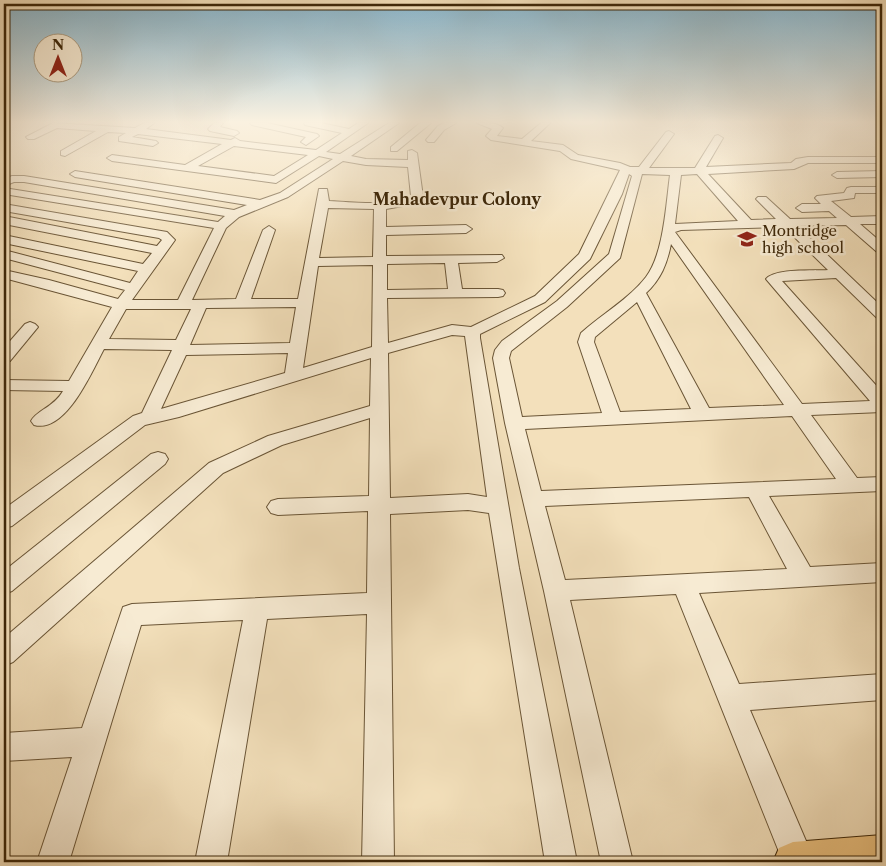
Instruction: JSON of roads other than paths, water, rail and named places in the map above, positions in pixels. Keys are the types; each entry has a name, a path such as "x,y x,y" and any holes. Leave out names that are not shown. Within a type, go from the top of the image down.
{"main road":[{"path":"796,862 882,855"}],"street":[{"path":"112,163 170,177"},
{"path":"116,163 187,168 302,184"},
{"path":"187,168 195,163"},
{"path":"276,180 301,163"},
{"path":"75,174 263,198 284,195 332,163"},
{"path":"293,377 323,198 380,205 407,204 417,197 413,163"},
{"path":"607,163 636,170 676,172 794,166 797,163"},
{"path":"473,339 540,299 585,256 624,174 636,170 642,163"},
{"path":"699,170 703,163"},
{"path":"616,862 556,592 514,423 501,358 503,350 508,344 562,304 615,254 638,177 636,170"},
{"path":"699,170 748,224"},
{"path":"614,419 586,342 593,330 639,293 658,269 668,230 676,172"},
{"path":"837,175 882,174"},
{"path":"4,183 12,179 24,179 235,214"},
{"path":"882,190 852,190 849,192 850,196 821,198 882,250"},
{"path":"4,191 221,226"},
{"path":"183,304 221,226 235,214 263,198"},
{"path":"762,199 882,315"},
{"path":"378,862 380,205"},
{"path":"4,207 163,234 169,240 121,305 59,409 40,422"},
{"path":"802,208 831,207"},
{"path":"4,220 160,251"},
{"path":"668,230 680,226 882,220"},
{"path":"380,231 466,229"},
{"path":"242,304 269,230"},
{"path":"668,230 851,485"},
{"path":"4,239 146,269"},
{"path":"4,254 134,288"},
{"path":"311,262 497,258"},
{"path":"451,259 456,294"},
{"path":"4,274 44,283 121,305 304,303"},
{"path":"839,274 782,276 773,280 882,405"},
{"path":"380,294 498,293"},
{"path":"639,293 703,414"},
{"path":"149,417 201,304"},
{"path":"4,358 30,327"},
{"path":"9,509 139,420 173,413 452,330 503,350"},
{"path":"473,339 498,507 561,862"},
{"path":"99,344 297,348"},
{"path":"4,385 74,386"},
{"path":"514,423 882,405"},
{"path":"4,654 216,468 238,455 267,444 379,410"},
{"path":"4,584 158,459"},
{"path":"534,499 882,484"},
{"path":"756,489 803,577"},
{"path":"278,507 468,502 498,507"},
{"path":"556,592 882,572"},
{"path":"684,584 796,862"},
{"path":"53,862 132,615 378,603"},
{"path":"211,862 257,609"},
{"path":"731,698 882,687"},
{"path":"4,747 90,742"}],"place":[{"name":"Montridge high school","path":"747,239"}],"district":[{"name":"Mahadevpur Colony","path":"457,199"}]}
